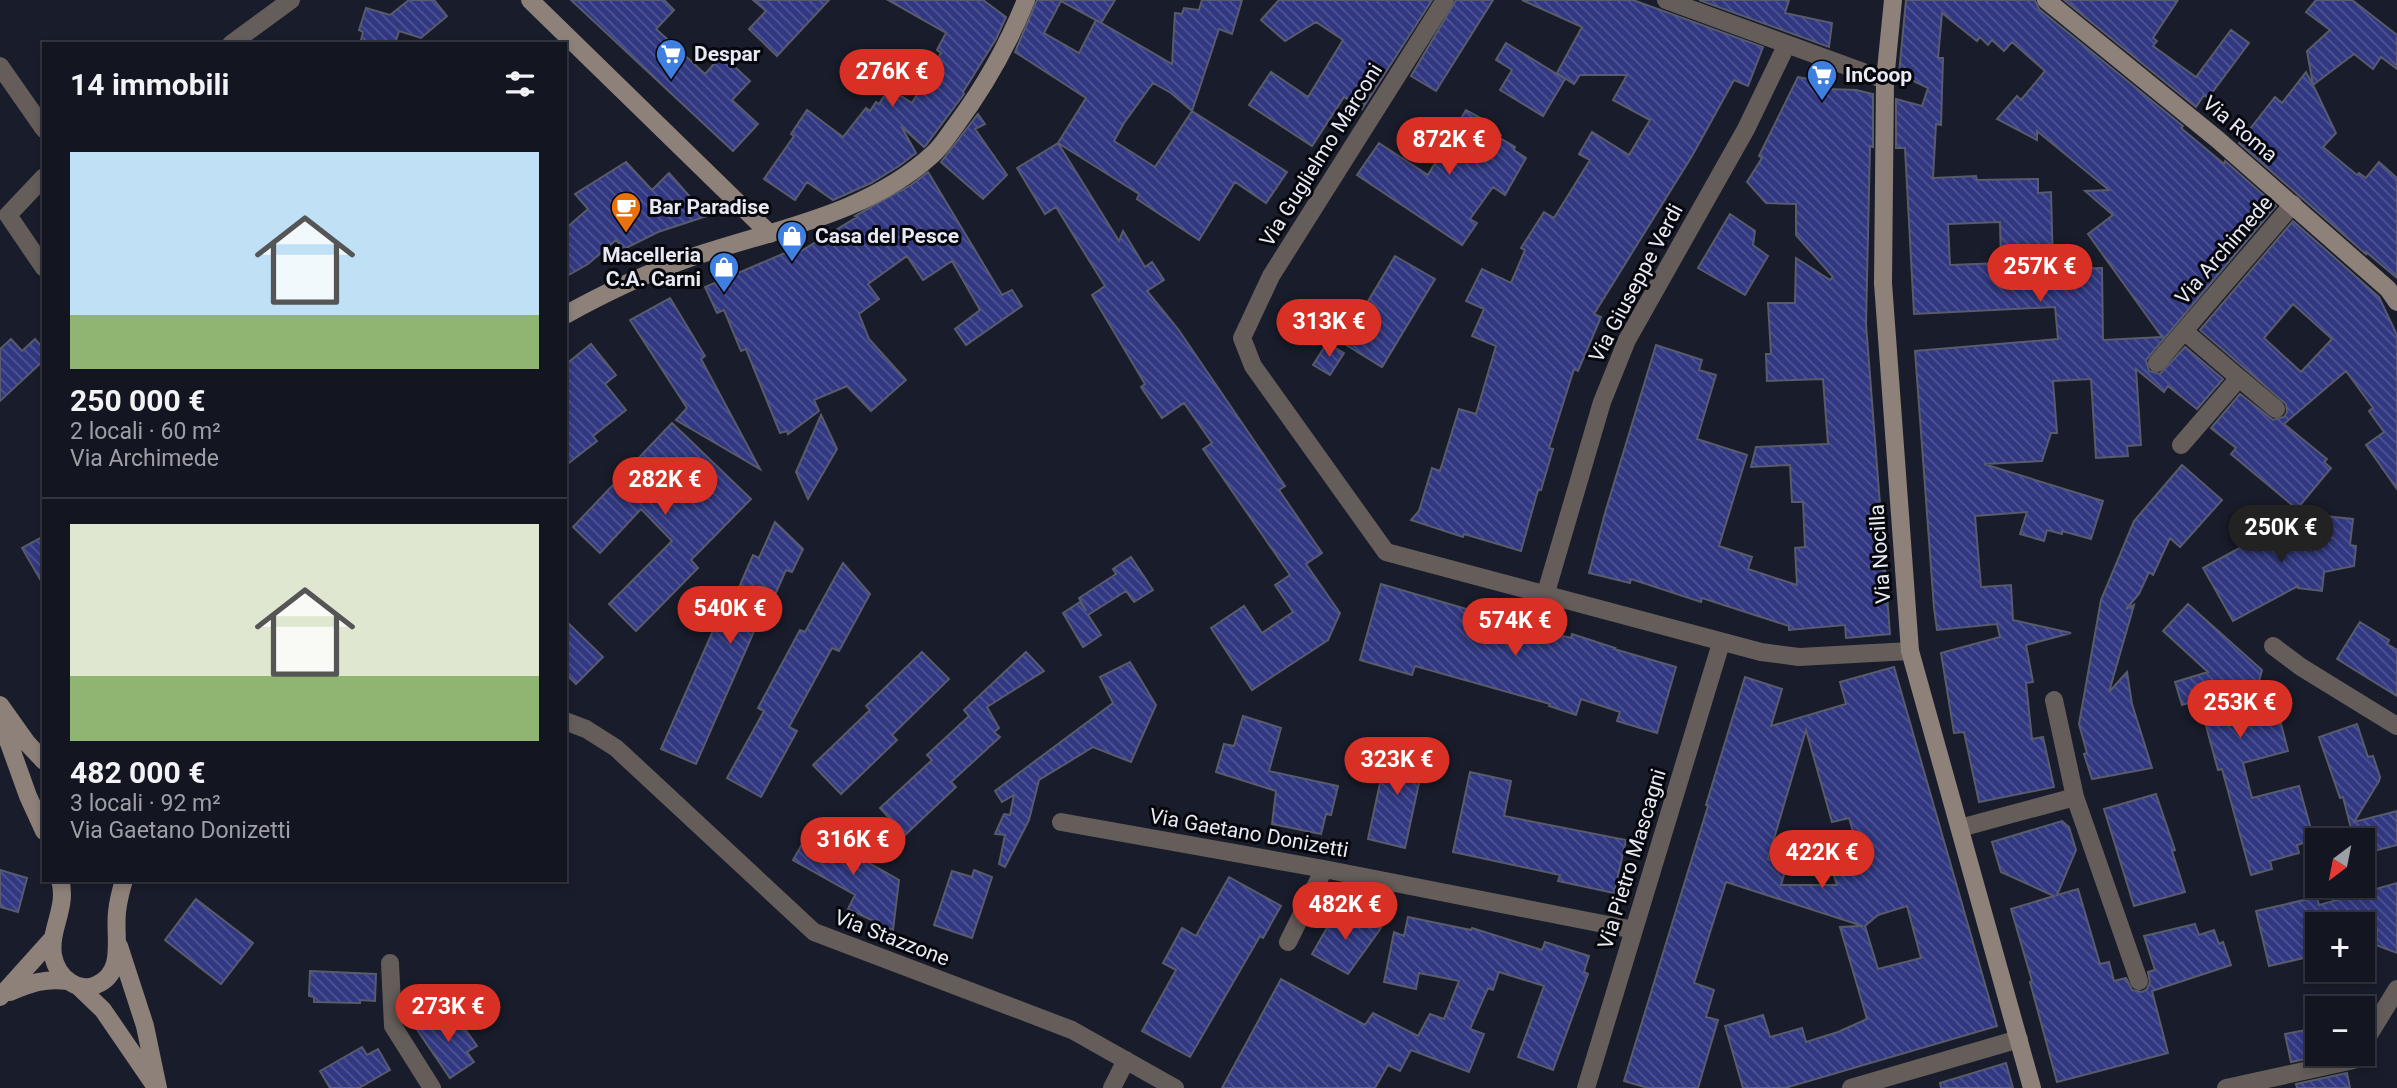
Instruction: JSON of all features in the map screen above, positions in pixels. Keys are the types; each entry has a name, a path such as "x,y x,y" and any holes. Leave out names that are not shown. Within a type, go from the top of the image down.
{"street":[{"path":"234,42 291,0"},
{"path":"530,0 770,234"},
{"path":"567,314 613,288 682,260 837,212 888,188 935,153 972,103 1010,40 1026,0"},
{"name":"Via Guglielmo Marconi","path":"1446,0 1271,276 1242,338 1252,366 1386,552 1545,596"},
{"path":"1666,0 1885,80"},
{"name":"Via Nocilla","path":"1893,0 1885,80 1882,283 1910,651 2032,1088"},
{"name":"Via Roma","path":"2046,0 2293,204 2388,289 2397,301"},
{"name":"Via Giuseppe Verdi","path":"1545,596 1602,402 1627,340 1746,129 1787,44"},
{"path":"0,66 42,126"},
{"path":"42,179 8,215 42,265"},
{"name":"Via Archimede","path":"2276,409 2184,331 2293,204"},
{"path":"2157,363 2184,331"},
{"path":"2181,445 2239,378"},
{"path":"1545,596 1761,652 1799,657 1910,651"},
{"name":"Via Pietro Mascagni","path":"1586,1088 1721,643"},
{"path":"2273,646 2301,667 2397,726"},
{"path":"2054,701 2075,797 2139,981"},
{"path":"0,705 42,759"},
{"path":"0,718 42,827"},
{"name":"Via Stazzone","path":"567,722 586,729 617,748 814,932 1072,1030 1175,1088"},
{"path":"1960,828 2075,797"},
{"name":"Via Gaetano Donizetti","path":"1061,822 1324,869 1634,930"},
{"path":"1288,942 1324,869"},
{"path":"60,882 63,903 53,938 53,955 59,971 103,1010 157,1088"},
{"path":"2,996 36,981 49,979 93,986 108,978 114,967 118,945 117,913 124,882"},
{"path":"2,996 53,938"},
{"path":"118,945 145,1026 157,1088"},
{"path":"390,962 393,1026 432,1088"},
{"path":"2375,1025 2397,989"},
{"path":"1851,1088 2019,1040"},
{"path":"1112,1088 1126,1060"},
{"path":"2226,1088 2327,1066"}],"building":[{"path":"409,0 434,0 447,16 421,38 399,31 396,42 360,42 363,32 359,30 366,8 390,15"},
{"path":"571,0 664,0 674,10 656,29 705,74 722,55 750,81 732,100 758,124 733,151"},
{"path":"753,0 829,0 777,56 749,29 766,11"},
{"path":"888,0 983,0 1006,17 964,94 924,147 901,126 916,153 899,166 871,183 833,200 807,182 795,200 764,179 794,136 791,134 807,110 843,137 866,108 870,111 876,102 879,104 889,88 912,103 941,53 937,50 946,33"},
{"path":"1037,0 1115,0 1101,23 1172,64 1175,13 1182,14 1184,8 1199,10 1202,0 1242,0 1232,34 1219,29 1192,111 1287,172 1266,203 1235,182 1199,240 1137,199 1139,194 1058,143 1086,98 1015,52","holes":["1061,1 1096,20 1079,53 1044,33","1153,83 1171,93 1192,111 1155,167 1114,141"]},
{"path":"1279,0 1432,0 1362,109 1344,97 1312,146 1249,105 1271,72 1308,97 1343,40 1316,22 1285,41 1261,20"},
{"path":"1456,0 1493,0 1436,91 1411,76"},
{"path":"1522,0 1633,0 1763,47 1748,86 1734,80 1692,156 1594,314 1601,317 1578,371 1574,369 1549,448 1553,449 1521,551 1464,534 1463,537 1411,520 1419,511 1432,468 1440,471 1459,409 1476,414 1496,346 1472,336 1484,309 1466,301 1482,269 1511,283 1525,250 1521,248 1544,212 1554,218 1590,160 1579,154 1592,132 1629,155 1650,120 1613,100 1627,75 1580,75 1574,84 1557,73 1582,27"},
{"path":"1699,0 1789,0 1785,13 1832,23 1829,47"},
{"path":"1906,0 2035,0 2039,9 2276,206 2146,360 2149,371 2160,374 2185,347 2223,379 2197,409 2168,386 2164,392 2136,369 2141,445 2127,446 2128,456 2096,458 2091,379 2053,381 2057,433 2051,433 2042,461 1984,464 2103,501 2091,539 2062,531 2062,534 2047,530 2044,541 2020,534 2027,512 1975,516 1981,587 2011,585 2013,620 2071,633 2026,645 2033,682 2026,683 2032,739 2043,737 2054,787 1979,802 1964,732 1954,733 1941,653 2000,637 1997,624 1937,630 1915,351 2058,339 2055,307 1914,314 1905,148 1896,148 1896,99 1922,106 1928,88 1899,74","holes":["1942,13 1977,41 1980,37 1988,45 1992,40 2004,51 2012,42 2045,71 2021,100 2017,96 1997,119 2037,140 2037,131 2109,190 2085,191 2113,215 2088,234 2162,337 2103,340 2102,268 2053,269 2051,192 2038,193 2038,179 1977,180 1976,176 1933,178 1936,124 1941,125 1943,58 1938,58","2000,222 2001,263 1950,265 1948,224"]},
{"path":"2064,0 2178,0 2153,38 2157,41 2153,46 2196,77 2231,30 2249,43 2208,98 2204,95 2196,107"},
{"path":"2316,0 2352,0 2397,35 2397,69 2381,57 2373,69 2354,54 2313,85 2307,51 2330,30 2306,12"},
{"path":"1506,43 1565,79 1543,116 1500,90 1512,70 1496,60"},
{"path":"2306,72 2336,133 2323,147 2357,175 2359,173 2366,178 2379,162 2397,178 2397,278 2239,143 2275,97 2282,103"},
{"path":"1798,77 1829,83 1829,89 1873,94 1866,324 1890,634 1846,638 1845,625 1789,630 1789,626 1702,598 1701,602 1631,579 1630,583 1589,573 1656,345 1702,360 1699,370 1716,375 1697,439 1747,455 1719,546 1752,557 1748,569 1797,585 1795,548 1805,547 1803,502 1792,502 1790,465 1751,467 1756,447 1828,444 1823,379 1767,381 1766,354 1771,354 1768,303 1795,303 1796,258 1830,280 1833,277 1796,235 1796,204 1766,203 1747,182 1762,158 1759,156"},
{"path":"1466,110 1484,120 1482,124 1501,135 1500,138 1526,158 1505,195 1493,187 1470,219 1477,223 1462,245 1357,175 1379,143 1428,175"},
{"path":"978,114 985,124 975,129 1007,175 983,199 941,162"},
{"path":"1058,143 1119,241 1123,231 1145,267 1152,262 1164,280 1147,291 1178,329 1285,486 1279,490 1322,553 1306,564 1340,613 1328,640 1252,690 1211,628 1244,606 1262,633 1293,612 1275,585 1290,575 1203,449 1212,443 1184,403 1162,418 1141,387 1145,384 1092,295 1105,286 1056,207 1045,214 1017,168"},
{"path":"626,162 652,190 669,173 707,216 658,232 624,249 616,240 588,264 567,276 567,227 588,209 575,194"},
{"path":"928,172 1002,295 1012,290 1022,306 966,345 955,329 980,310 952,261 923,280 907,256 868,284 879,299 859,314 869,339 906,380 871,411 847,386 814,400 819,411 788,434 787,431 780,433 746,349 741,351 724,310 717,313 705,287 799,247 801,251"},
{"path":"1730,214 1755,231 1753,245 1768,256 1745,295 1698,268"},
{"path":"2293,221 2379,297 2397,335 2397,489 2366,445 2384,432 2369,411 2373,408 2346,371 2284,424 2327,459 2324,462 2331,468 2297,509 2231,454 2236,448 2211,428 2240,394 2273,420 2284,417 2287,412 2286,404 2200,330","holes":["2293,304 2332,339 2301,372 2264,338"]},
{"path":"1395,256 1435,279 1382,367 1343,343"},
{"path":"670,298 705,356 701,359 760,469 676,420 687,408 630,320"},
{"path":"11,339 22,351 35,339 42,347 42,362 0,401 0,349"},
{"path":"1327,343 1344,353 1330,375 1313,365"},
{"path":"591,344 616,375 605,384 626,410 593,436 597,441 567,464 567,363"},
{"path":"821,415 837,449 808,499 796,472"},
{"path":"672,423 751,499 691,560 698,568 636,631 609,604 672,541 641,509 600,553 573,527"},
{"path":"2182,465 2222,500 2180,547 2170,538 2153,575 2149,572 2139,594 2126,609 2134,605 2109,692 2127,672 2132,704 2152,768 2092,779 2079,724 2101,600 2134,521"},
{"path":"2304,514 2353,519 2350,545 2356,546 2354,566 2324,572 2322,591 2298,586 2233,621 2203,568 2274,529 2332,538"},
{"path":"775,522 803,549 792,572 786,570 770,606 766,604 696,764 661,749 730,592 737,592 753,555 759,558"},
{"path":"42,537 42,583 22,548"},
{"path":"1131,557 1153,590 1134,602 1126,591 1088,615 1101,635 1083,647 1063,613 1080,602 1086,611 1079,598 1116,574 1113,569"},
{"path":"843,563 870,594 839,651 832,648 789,727 797,731 761,797 727,778 764,711 758,708 800,630 805,632"},
{"path":"1381,584 1521,625 1571,638 1572,634 1676,667 1657,733 1617,721 1620,712 1581,699 1576,715 1549,706 1550,704 1415,666 1412,675 1360,660"},
{"path":"2188,604 2262,670 2249,719 2278,712 2288,751 2243,763 2252,798 2299,786 2311,828 2305,828 2305,843 2297,845 2299,853 2270,861 2272,869 2251,875 2222,769 2218,770 2199,700 2182,705 2175,682 2208,672 2163,631"},
{"path":"567,622 603,657 576,684 567,675"},
{"path":"2360,622 2389,640 2387,644 2397,650 2397,696 2337,659"},
{"path":"922,652 949,679 892,735 897,740 841,794 813,765 870,710 866,706"},
{"path":"1026,652 1044,671 987,707 999,728 994,732 1000,737 951,782 956,787 905,835 880,808 932,760 927,755 969,716 964,710"},
{"path":"1130,662 1156,705 1131,762 1093,747 1039,780 1029,820 1005,867 999,864 1005,835 995,834 1004,814 1010,815 1014,795 1002,802 995,791 1113,703 1100,677"},
{"path":"1894,667 1997,1026 1785,1088 1743,1088 1725,1026 1763,1015 1770,1037 1802,1028 1806,1042 1867,1019 1840,927 1863,926 1726,882 1694,983 1714,990 1706,1017 1718,1020 1698,1088 1648,1088 1624,1081 1745,677 1782,689 1771,726 1846,704 1840,682","holes":["1806,730 1832,822 1849,818 1864,867 1834,876 1837,885 1781,885 1787,865 1768,859","1907,906 1921,958 1878,969 1865,926 1878,915"]},
{"path":"1243,716 1281,728 1269,771 1338,786 1331,815 1326,814 1321,834 1272,824 1276,791 1216,772 1224,744 1234,746"},
{"path":"2357,724 2368,757 2373,756 2380,777 2354,822 2397,811 2397,845 2375,851 2375,828 2351,828 2343,797 2340,798 2319,737"},
{"path":"1388,746 1425,755 1405,848 1368,839"},
{"path":"1470,772 1511,781 1504,816 1626,840 1614,893 1558,881 1560,875 1453,852"},
{"path":"2156,794 2175,850 2172,851 2185,892 2134,906 2104,809"},
{"path":"2062,821 2069,827 2076,850 2057,895 2078,889 2100,964 2109,962 2114,981 2126,978 2132,990 2142,992 2147,989 2150,982 2148,972 2155,970 2144,936 2195,924 2199,935 2214,930 2219,944 2223,942 2231,965 2152,991 2168,1053 2057,1082 2011,909 2054,896 2001,872 1992,842"},
{"path":"826,831 846,842 843,848 899,880 893,930 848,909 855,895 793,860 805,839 812,843 817,834 822,837"},
{"path":"0,870 27,878 18,912 0,907"},
{"path":"974,870 992,877 972,938 934,925 952,871 972,877"},
{"path":"1229,877 1281,906 1263,938 1260,936 1190,1057 1142,1031 1176,970 1163,963 1182,928 1196,936"},
{"path":"2397,883 2397,953 2376,945 2375,912 2305,912 2305,958 2269,966 2256,911 2313,898 2317,898 2319,905 2344,898 2375,898 2375,889"},
{"path":"196,899 253,943 221,984 165,940"},
{"path":"1336,912 1381,928 1348,974 1312,954"},
{"path":"1408,917 1471,930 1472,928 1542,950 1545,942 1589,956 1584,972 1588,974 1553,1070 1518,1057 1544,986 1499,972 1493,990 1488,988 1470,1029 1484,1034 1469,1072 1411,1050 1400,1071 1388,1065 1375,1088 1222,1088 1281,979 1365,1025 1373,1013 1418,1036 1430,1014 1444,1019 1459,981 1419,973 1416,989 1384,982 1394,932 1404,936"},
{"path":"310,971 376,974 375,1001 314,1002 314,997 309,996"},
{"path":"440,1013 448,1025 458,1019 477,1046 467,1052 474,1062 450,1078 416,1028"},
{"path":"2305,1030 2305,1059 2291,1062 2285,1034"},
{"path":"362,1047 367,1055 378,1049 390,1070 359,1088 330,1088 320,1071"},
{"path":"2006,1063 2013,1088 1941,1088 1940,1083"},
{"path":"2347,1073 2350,1088 2297,1088 2296,1084"}],"place":[{"name":"Despar","path":"671,81"},
{"name":"InCoop","path":"1822,102"},
{"name":"Bar Paradise","path":"626,234"},
{"name":"Casa del Pesce","path":"792,263"},
{"name":"Macelleria C.A. Carni","path":"724,294"}]}
